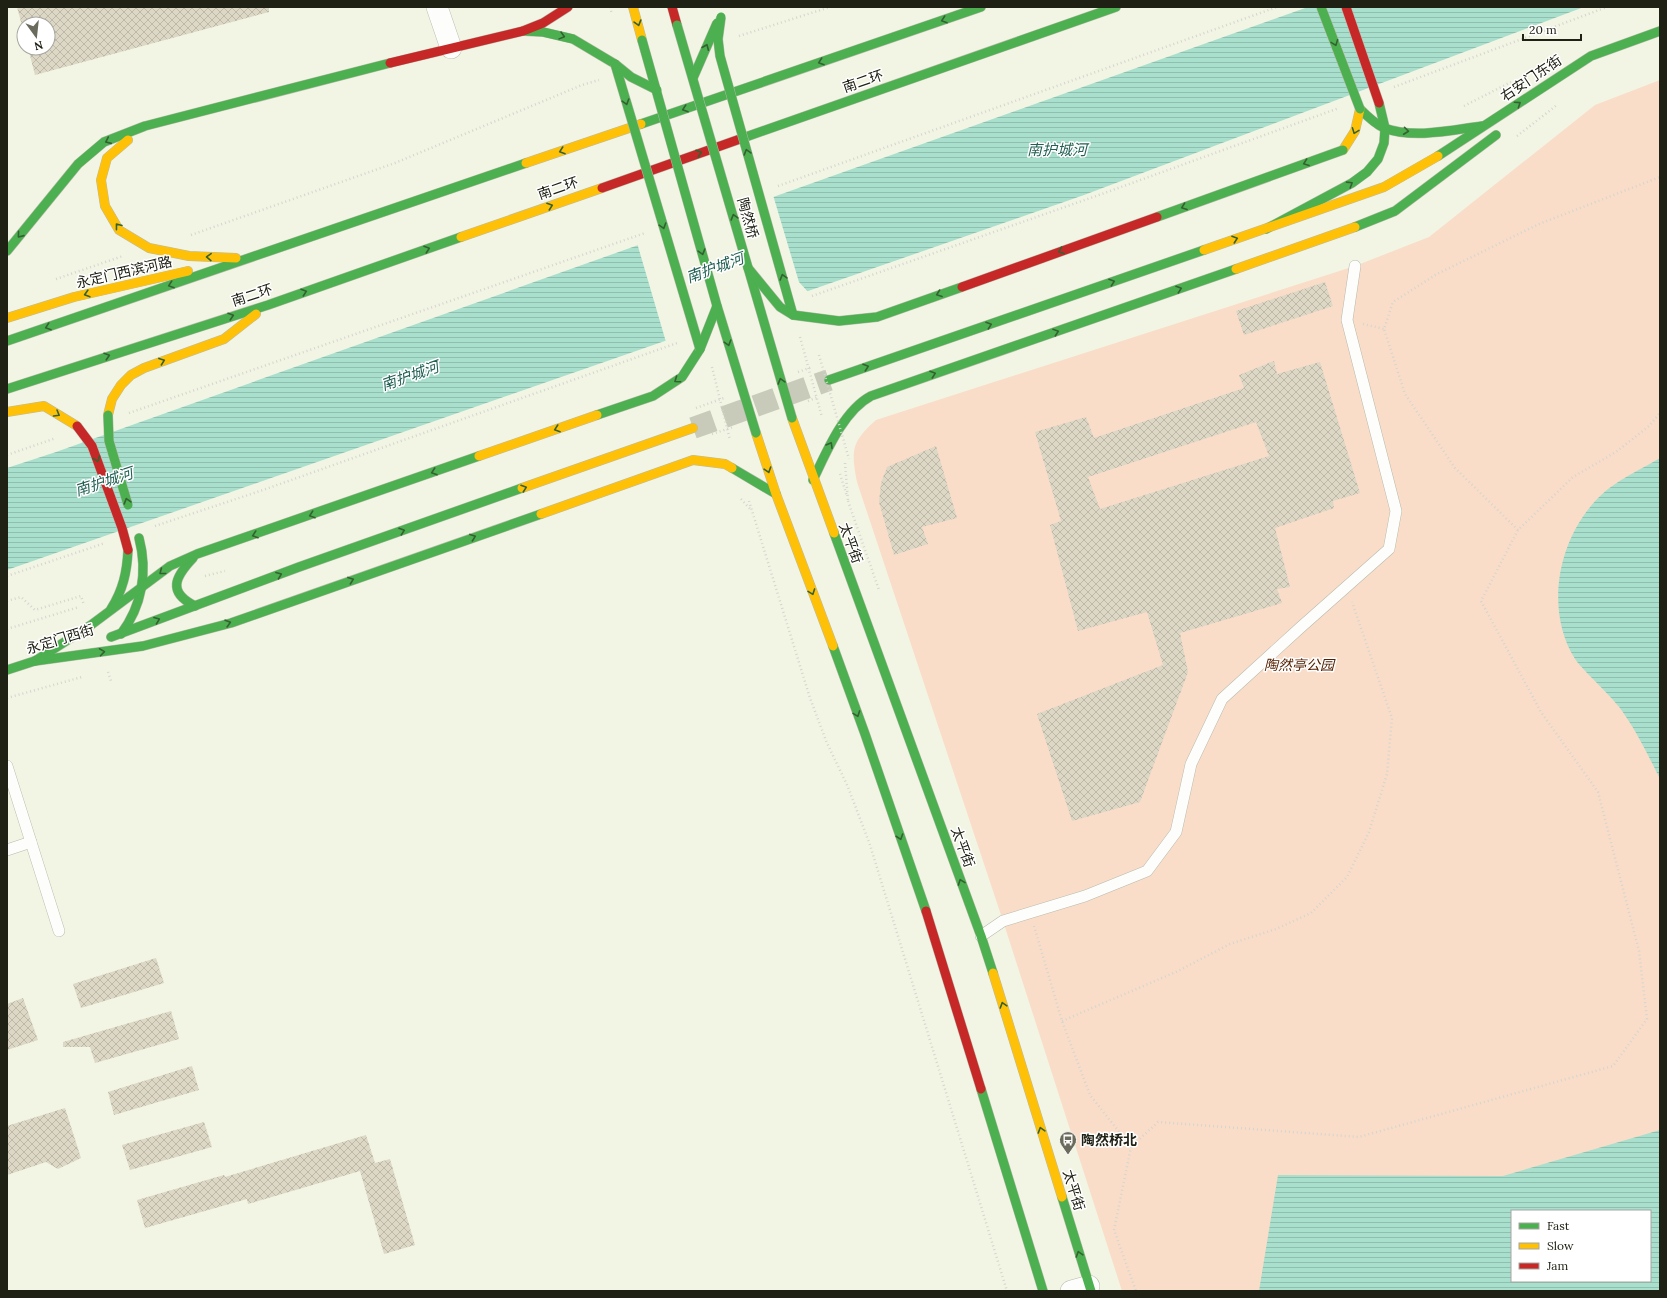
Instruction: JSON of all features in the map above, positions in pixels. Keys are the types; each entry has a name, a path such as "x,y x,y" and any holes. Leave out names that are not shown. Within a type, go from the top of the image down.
{"main road":[{"path":"7,251 78,164 104,142 144,126 523,31 543,23 568,7"},
{"path":"633,7 717,306 756,433 776,494 865,734 938,948 1043,1291"},
{"name":"陶然桥","path":"672,7 792,418"},
{"path":"693,78 707,43 726,7"},
{"path":"7,341 981,7"},
{"name":"南二环","path":"7,389 268,305 1116,7"},
{"path":"748,268 780,307 793,314 839,321 876,317 1343,150 1352,137 1360,118 1360,109 1321,7"},
{"path":"830,380 1266,229 1340,190 1367,172 1378,159 1384,143 1385,128 1379,103 1346,7"},
{"path":"721,17 718,39 720,56 793,314"},
{"path":"523,31 543,32 573,39 614,64 631,77 657,90"},
{"name":"右安门东街","path":"1266,229 1384,187 1423,166 1591,56 1660,31"},
{"path":"614,64 700,349"},
{"path":"1525,112 1555,79"},
{"path":"1360,109 1371,119 1385,128 1410,132 1485,126"},
{"path":"144,126 107,158 101,180 105,206 119,230 149,248 189,256 248,258"},
{"path":"813,480 830,444 851,412 866,399 1341,233 1395,210 1500,132"},
{"name":"永定门西滨河路","path":"7,318 28,310 106,288 248,258"},
{"path":"130,512 109,440 108,415 112,400 121,386 131,375 144,368 224,339 268,305"},
{"path":"35,661 108,613 170,566 197,554 653,396 682,377 700,349 717,306"},
{"path":"7,412 44,406 77,426 92,446 122,528 128,550 124,587 108,613"},
{"name":"太平街","path":"792,418 813,480 981,936 1084,1289"},
{"name":"永定门西街","path":"103,640 299,567 693,428"},
{"path":"35,661 142,646 231,622 693,460 725,464 776,494"},
{"path":"121,634 131,620 138,606 143,572 142,541"},
{"path":"195,606 185,602 179,597 176,589 176,578 183,567 197,554"},
{"path":"172,556 197,554"},
{"name":"永定门西街","path":"7,670 90,644"}],"street":[{"path":"437,7 451,48"}],"lane":[{"path":"981,936 1003,921 1085,896 1147,872 1176,832 1191,764 1222,699 1389,549 1396,511 1347,320 1355,266"},
{"path":"7,766 59,931"},
{"path":"7,850 31,842"}],"path":[{"path":"733,38 830,7"},
{"path":"190,235 395,163 582,85 605,78"},
{"path":"1518,530 1455,468 1405,394 1384,329 1393,302 1438,274 1539,224 1660,177"},
{"path":"52,281 149,248"},
{"path":"793,314 820,410"},
{"path":"819,355 849,459"},
{"path":"1136,1291 1114,1230 1131,1147 1158,1122 1359,1137 1613,1066 1647,1019 1639,951 1598,792 1541,712 1482,601 1518,530 1573,477 1616,452 1649,426 1660,413"},
{"path":"740,474 810,698 827,743 848,787 870,846 1007,1291"},
{"path":"1062,1021 1176,972 1230,944 1276,929 1311,913 1347,876 1370,832 1387,774 1392,718 1347,587"},
{"path":"7,601 21,597 35,610 81,596"},
{"path":"1030,912 1062,1021 1090,1095 1131,1147"}],"green space":[{"name":"陶然亭公园","path":"1660,80 1660,1291 1122,1291 1003,921 857,482 854,455 857,441 876,420 1355,266 1429,237 1595,105"}],"water":[{"name":"南护城河","path":"1308,7 1584,7 1084,195 7,570 7,468 56,452"},
{"path":"1660,458 1660,779 1626,716 1575,659 1565,638 1559,616 1558,592 1561,569 1568,546 1578,525 1591,505 1608,489"},
{"path":"1660,1130 1660,1291 1259,1291 1278,1175 1503,1176"}],"pier":[{"path":"773,195 799,282 809,293 666,342 637,243"}],"building":[{"path":"17,7 269,7 269,12 35,75 30,56 56,56 56,16 19,16"},
{"path":"1325,282 1333,306 1244,335 1236,311"},
{"path":"1274,361 1277,374 1320,362 1360,493 1333,501 1334,508 1275,528 1290,587 1277,589 1282,603 1180,633 1188,672 1140,802 1072,821 1037,714 1163,665 1147,612 1078,631 1050,525 1061,521 1035,432 1086,417 1094,438 1244,388 1239,375","holes":["1256,422 1269,456 1100,509 1088,477"]},
{"path":"936,446 957,518 922,527 928,544 894,555 879,502 881,483 887,467"},
{"path":"156,958 164,983 81,1008 73,984"},
{"path":"23,998 38,1040 7,1050 7,1004"},
{"path":"171,1011 179,1039 95,1063 90,1047 63,1047 63,1042"},
{"path":"192,1066 199,1090 114,1115 108,1092"},
{"path":"65,1108 81,1158 58,1169 46,1162 7,1175 7,1126"},
{"path":"204,1122 212,1147 130,1170 122,1145"},
{"path":"366,1135 375,1163 390,1159 415,1245 384,1254 360,1171 248,1204 247,1199 145,1228 137,1200 224,1175 225,1177"}],"tunnel":[{"path":"693,428 829,380"}],"traffic: fast":[{"path":"641,124 981,7"},
{"path":"740,139 1116,7"},
{"path":"1321,7 1360,109"},
{"path":"721,17 718,39 720,56 793,315"},
{"path":"693,78 717,23"},
{"path":"677,25 792,418"},
{"path":"524,31 543,32 573,39 615,64"},
{"path":"1438,156 1591,56 1660,31"},
{"path":"642,40 717,306 756,433"},
{"path":"7,251 78,164 104,142 145,126 390,63"},
{"path":"615,64 700,349"},
{"path":"615,64 631,77 657,90"},
{"path":"1266,229 1352,183 1367,172 1378,159 1384,143 1385,128 1379,103"},
{"path":"1360,109 1368,117 1384,128 1408,133 1433,133 1482,126"},
{"path":"1355,227 1395,211 1496,135"},
{"path":"1157,217 1343,150"},
{"path":"7,341 526,163"},
{"path":"7,389 268,305 461,237"},
{"path":"829,380 1204,250"},
{"path":"748,268 780,307 793,315 839,321 877,317 962,287"},
{"path":"813,480 836,434 844,422 861,403 871,396 1236,269"},
{"path":"700,349 717,306"},
{"path":"597,415 653,396 682,377 700,349"},
{"path":"108,415 109,441 128,505"},
{"path":"35,661 91,625 170,566 197,554 479,456"},
{"path":"732,468 776,494"},
{"path":"111,637 299,567 522,488"},
{"path":"35,661 143,646 231,623 541,514"},
{"path":"834,533 981,936 993,973"},
{"path":"121,634 134,612 141,588 143,563 139,538"},
{"path":"111,609 119,595 124,581 128,550"},
{"path":"193,558 178,578 177,590 186,601 195,606"},
{"path":"833,646 926,911"},
{"path":"7,670 50,656"},
{"path":"981,1089 1043,1291"},
{"path":"1062,1197 1091,1291"}],"traffic: slow":[{"path":"633,7 642,40"},
{"path":"1343,150 1355,131 1360,109"},
{"path":"526,163 641,124"},
{"path":"128,140 107,158 101,180 105,206 119,230 149,248 189,256 236,258"},
{"path":"1204,250 1384,187 1438,156"},
{"path":"461,237 602,188"},
{"path":"1236,269 1355,227"},
{"path":"7,318 74,297 188,271"},
{"path":"108,415 112,399 121,385 131,375 144,368 224,339 256,314"},
{"path":"7,412 44,406 77,426"},
{"path":"479,456 597,415"},
{"path":"792,418 834,533"},
{"path":"522,488 693,428"},
{"path":"756,433 776,494 833,646"},
{"path":"541,514 693,460 725,464 732,468"},
{"path":"993,973 1062,1197"}],"traffic: jam":[{"path":"390,63 523,31 543,23 568,7"},
{"path":"672,7 677,25"},
{"path":"1346,7 1379,103"},
{"path":"602,188 740,139"},
{"path":"962,287 1157,217"},
{"path":"77,426 92,446 122,528 128,550"},
{"path":"926,911 981,1089"}],"place":[{"name":"陶然桥北","path":"1068,1155"}]}
